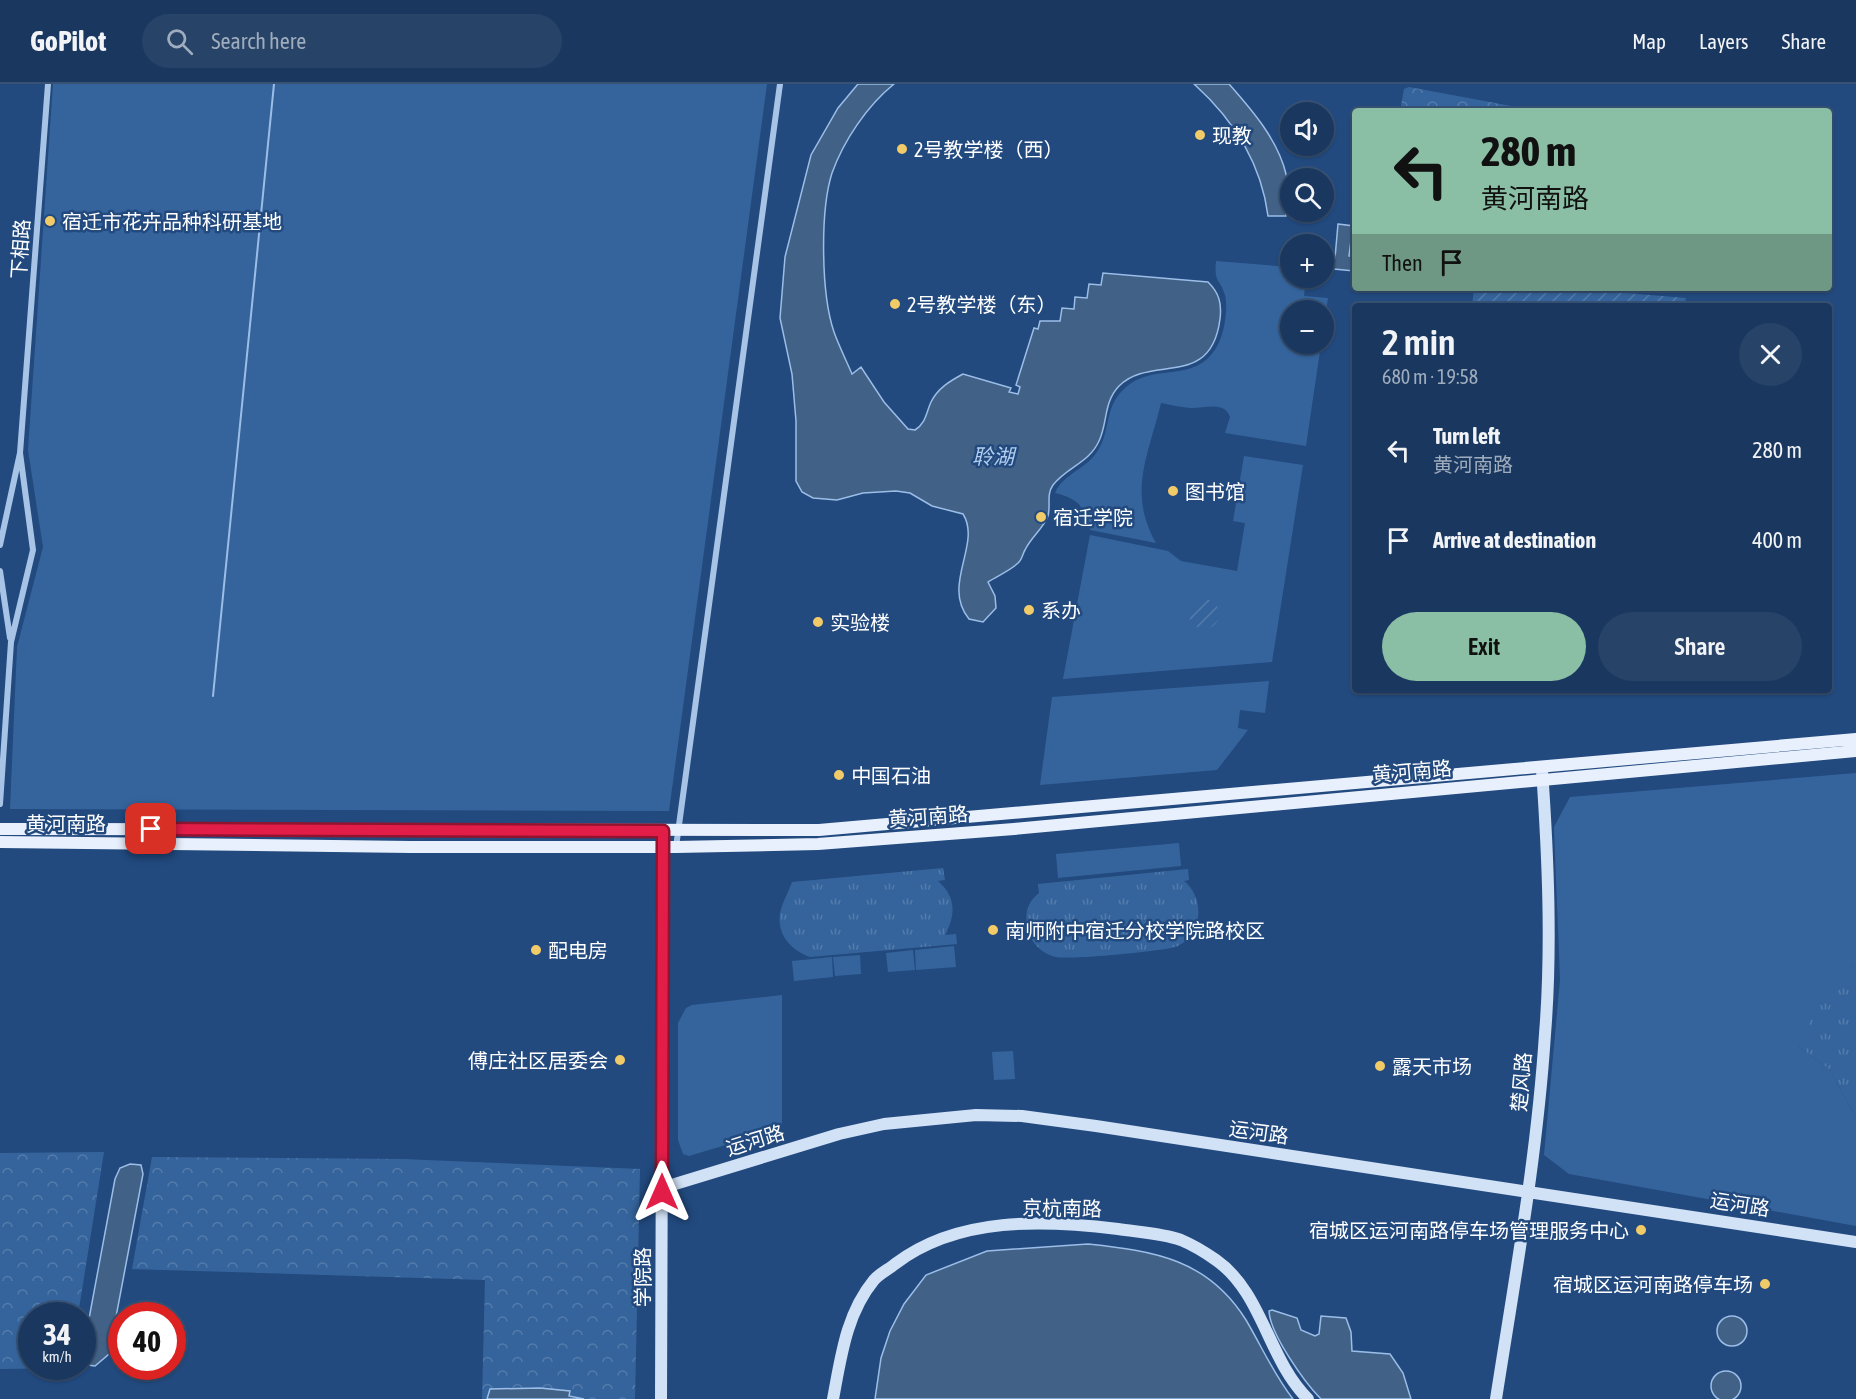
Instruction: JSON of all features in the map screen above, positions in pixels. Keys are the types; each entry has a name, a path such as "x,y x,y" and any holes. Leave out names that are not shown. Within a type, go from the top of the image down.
{"main road":[{"name":"黄河南路","path":"0,829 819,830 1856,739"},
{"name":"黄河南路","path":"0,842 663,847 818,844 1014,829 1856,752"}],"street":[{"name":"下相路","path":"0,545 20,453 48,84"},
{"path":"676,847 780,84"},
{"name":"下相路","path":"0,804 11,642 33,550 20,453"},
{"name":"下相路","path":"0,571 11,642"},
{"name":"楚风路","path":"1496,1399 1529,1191 1545,1043 1548,981 1541,766"},
{"name":"学院路","path":"662,1399 663,831"},
{"name":"运河路","path":"662,1188 839,1134 884,1124 976,1115 1052,1119 1856,1242"},
{"name":"京杭南路","path":"833,1399 843,1346 855,1311 875,1279 906,1256 940,1238 972,1229 1046,1223 1161,1235 1180,1240 1216,1260 1228,1270 1246,1292 1276,1354 1308,1399"}],"green space":[{"path":"53,84 767,84 669,811 10,809 17,647 43,547 28,450"},
{"path":"1409,87 1522,108 1401,108 1404,89"},
{"path":"1216,261 1280,266 1280,288 1305,288 1304,296 1328,298 1328,300 1280,300 1280,354 1320,354 1306,446 1225,433 1230,417 1227,412 1218,407 1190,408 1161,403 1146,456 1142,490 1147,524 1156,543 1090,530 1080,505 1070,498 1055,493 1063,481 1087,463 1097,452 1105,434 1111,408 1121,392 1130,384 1141,378 1191,368 1202,363 1212,354 1222,335 1226,311 1225,295 1216,274"},
{"path":"1474,291 1603,291 1686,298 1685,303 1472,303"},
{"path":"1244,456 1303,465 1272,662 1063,679 1090,535 1168,551 1181,561 1237,571 1245,523 1233,521"},
{"path":"1204,599 1215,603 1219,614 1215,625 1204,629 1193,625 1189,614 1193,603"},
{"path":"1269,681 1265,713 1240,710 1238,728 1248,730 1217,770 1040,785 1052,697"},
{"path":"1856,773 1856,969 1851,965 1798,1046 1830,1070 1856,1118 1856,1226 1569,1174 1544,1155 1560,980 1554,827 1570,797"},
{"path":"1179,843 1181,866 1058,878 1056,854"},
{"path":"943,868 945,880 938,881 948,893 952,906 951,920 945,935 956,934 957,944 810,957 802,954 790,944 782,932 781,909 792,882"},
{"path":"1188,869 1189,880 1184,881 1195,896 1198,915 1192,933 1178,946 1064,958 1045,953 1036,946 1030,936 1026,915 1030,903 1039,893 1038,884"},
{"path":"954,946 956,967 916,970 915,950"},
{"path":"913,950 915,970 888,972 886,953"},
{"path":"860,955 861,974 835,976 833,957"},
{"path":"832,957 833,977 794,981 792,961"},
{"path":"1851,965 1856,969 1856,1118 1830,1070 1798,1046 1819,1003 1846,966"},
{"path":"782,995 782,1128 689,1156 683,1154 678,1140 678,1023 686,1008 692,1005"},
{"path":"1013,1051 1015,1079 994,1080 992,1052"},
{"path":"104,1152 80,1302 18,1302 18,1369 0,1369 0,1153"},
{"path":"152,1157 401,1159 640,1169 635,1399 482,1399 485,1280 132,1269"}],"water":[{"name":"聆湖","path":"858,84 894,84 857,124 832,173 825,209 824,230 824,275 827,296 834,332 852,374 861,367 884,402 908,429 915,430 919,427 937,393 949,382 963,374 1011,388 1009,392 1018,394 1020,387 1016,385 1034,328 1038,329 1040,321 1060,321 1062,308 1074,309 1075,297 1087,298 1089,284 1101,285 1103,273 1208,282 1215,290 1220,303 1220,319 1214,341 1205,355 1193,363 1132,377 1114,392 1108,406 1102,434 1095,448 1090,455 1053,485 1048,516 1020,561 988,582 995,596 996,608 983,622 969,619 961,606 960,579 968,538 968,526 963,514 932,506 910,493 896,491 863,493 837,500 813,498 802,492 796,481 796,421 792,374 780,318 785,257 811,155 838,108"},
{"path":"1194,84 1229,84 1271,137 1284,168 1280,168 1280,216 1268,216 1252,160 1233,127"},
{"path":"1338,224 1352,226 1349,256 1352,257 1352,271 1334,269"},
{"path":"130,1164 141,1165 143,1174 119,1302 108,1302 108,1355 96,1365 96,1302 92,1302 115,1179 120,1168"},
{"path":"1088,1244 1157,1255 1197,1271 1215,1283 1246,1320 1274,1371 1293,1399 875,1399 881,1358 890,1331 904,1304 926,1275 987,1251"},
{"path":"1269,1311 1297,1318 1301,1330 1315,1336 1319,1334 1321,1316 1346,1318 1351,1332 1352,1351 1390,1354 1403,1373 1411,1399 1321,1399 1306,1382 1282,1345 1271,1321"},
{"path":"1732,1316 1743,1320 1747,1331 1743,1342 1732,1346 1721,1342 1717,1331 1721,1320"},
{"path":"1720,1372 1732,1372 1740,1380 1740,1392 1732,1400 1720,1400 1712,1392 1712,1380"},
{"path":"540,1388 570,1391 569,1396 584,1399 487,1399 490,1389"}],"waterway":[{"path":"213,696 274,84"}],"place":[{"name":"现教","path":"1200,135"},
{"name":"2号教学楼（西）","path":"902,149"},
{"name":"宿迁市花卉品种科研基地","path":"50,221"},
{"name":"2号教学楼（东）","path":"895,304"},
{"name":"图书馆","path":"1173,491"},
{"name":"宿迁学院","path":"1041,517"},
{"name":"系办","path":"1029,610"},
{"name":"实验楼","path":"818,622"},
{"name":"中国石油","path":"839,775"},
{"name":"南师附中宿迁分校学院路校区","path":"993,930"},
{"name":"配电房","path":"536,950"},
{"name":"傅庄社区居委会","path":"620,1060"},
{"name":"露天市场","path":"1380,1066"},
{"name":"宿城区运河南路停车场管理服务中心","path":"1641,1230"},
{"name":"宿城区运河南路停车场","path":"1765,1284"}],"route":[{"path":"151,829 663,831 662,1192"}]}
